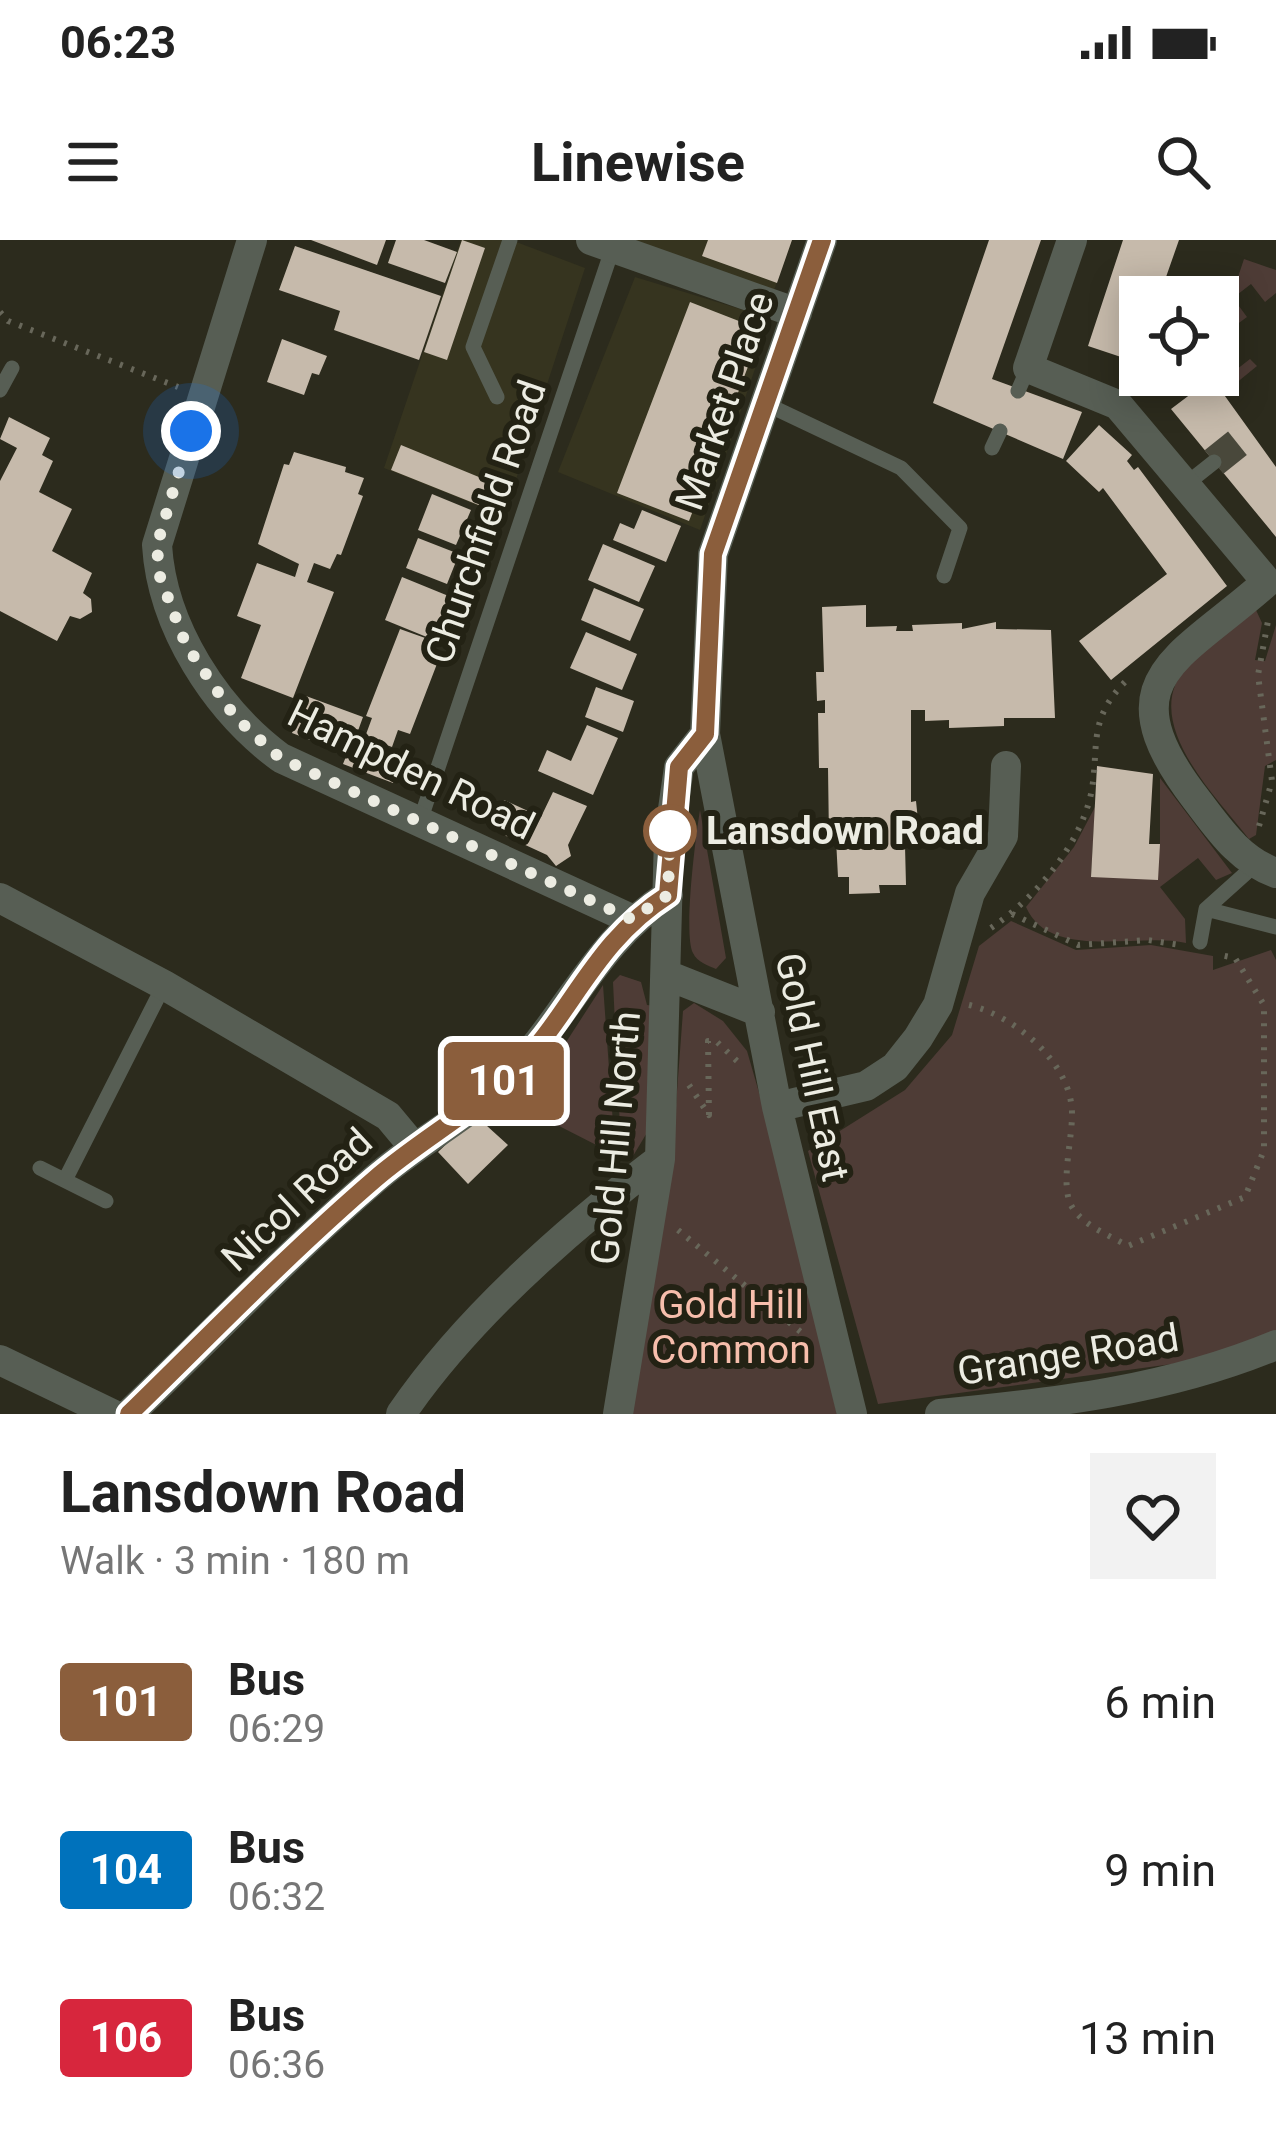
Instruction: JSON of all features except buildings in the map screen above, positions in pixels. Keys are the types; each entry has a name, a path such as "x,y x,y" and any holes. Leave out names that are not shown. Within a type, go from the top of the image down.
{"street":[{"name":"Hampden Road","path":"252,240 157,545 159,574 186,645 256,740 280,758 631,919"},
{"name":"Market Place","path":"705,734 713,554 822,240"},
{"path":"1072,240 1023,380 1118,405 1167,476 1267,582 1176,656 1160,678 1153,702 1154,732 1166,761 1239,853 1263,860"},
{"path":"607,243 797,313"},
{"name":"Gold Hill North","path":"618,1414 660,1159 668,895 679,767 705,734"},
{"name":"Gold Hill East","path":"705,734 777,1107 852,1414"},
{"path":"777,1107 866,1086 895,1067 918,1039 938,1005 970,893 1003,836 1006,766"},
{"name":"Nicol Road","path":"129,1414 413,1146 494,1091 518,1067 631,919 668,895"},
{"path":"0,898 164,985 388,1116 413,1146"},
{"path":"669,976 760,1012"},
{"path":"401,1414 426,1376 514,1287 660,1159"},
{"name":"Grange Road","path":"940,1414 1074,1401 1216,1370 1276,1346"},
{"path":"0,1360 112,1414"}],"lane":[{"path":"497,397 473,347 511,240"},
{"name":"Churchfield Road","path":"419,824 607,243"},
{"path":"0,389 12,368"},
{"path":"766,404 901,468 960,528 944,576"},
{"path":"992,448 1000,431"},
{"path":"1167,476 1214,462"},
{"path":"1200,942 1206,909 1263,860"},
{"path":"1206,909 1276,927"},
{"path":"65,1180 164,985"},
{"path":"40,1168 106,1201"}],"path":[{"path":"0,312 8,322 202,395"},
{"path":"1254,593 1269,615 1258,675 1274,779 1263,860"},
{"path":"974,940 1012,914 1075,836 1092,789 1093,767"},
{"path":"958,1002 1018,1027 1049,1057 1073,1107 1069,1200 1084,1220 1128,1246 1245,1197 1264,1150 1264,1005 1235,958 1148,940 1078,945 1012,914"},
{"path":"686,1083 697,1089 702,1113 709,1115 708,1041 716,1041 742,1066 767,1058"},
{"path":"671,1224 841,1366"}],"shaded area":[{"path":"461,240 511,240 585,268 504,516 384,468"},
{"path":"633,240 792,240 773,293"},
{"path":"635,277 763,316 758,360 700,530 558,472"}],"green space":[{"path":"1244,259 1276,270 1276,293 1265,302 1251,284 1239,293"},
{"path":"1250,359 1257,366 1239,381 1239,368"},
{"path":"1256,610 1262,623 1255,660 1265,661 1276,625 1276,760 1265,766 1256,835 1249,839 1186,755 1171,708 1175,685 1190,663"},
{"path":"1160,778 1232,873 1216,880 1198,858 1160,887 1185,919 1186,943 1075,940 1038,924 1026,907 1074,847 1095,807 1091,876 1160,844"},
{"path":"700,810 726,958 716,969 697,959 690,942"},
{"path":"1011,921 1076,950 1151,945 1213,956 1213,970 1271,950 1276,960 1276,1334 1194,1361 878,1404 808,1151 905,1090 952,1035 979,946"},
{"path":"620,975 641,982 647,1005 655,1006 648,1131 633,1156 621,1149 613,982"},
{"path":"603,985 612,1153 514,1103 561,1050"},
{"name":"Gold Hill Common","path":"694,1003 723,1021 747,1051 782,1172 837,1414 631,1414 673,1145 683,1011"}],"tunnel":[{"path":"1214,462 1249,434"}],"bus line":[{"name":"101","path":"129,1414 356,1196 413,1146 494,1091 542,1040 606,946 631,919 668,895 669,837 679,767 705,734 713,554 822,240"}],"place":[{"name":"Lansdown Road","path":"670,831"}],"route":[{"path":"191,431 157,545 159,574 186,645 256,740 280,758 419,824 583,893 631,919 668,895 670,831"}]}
